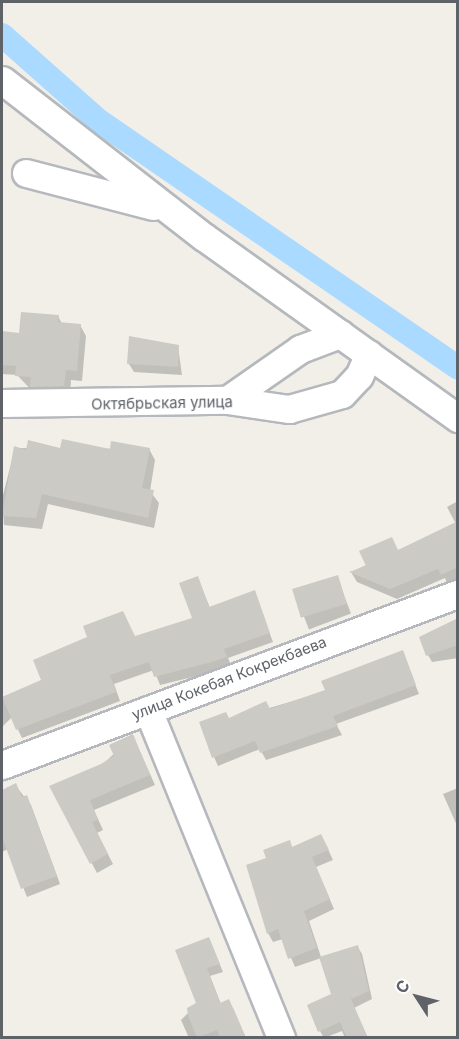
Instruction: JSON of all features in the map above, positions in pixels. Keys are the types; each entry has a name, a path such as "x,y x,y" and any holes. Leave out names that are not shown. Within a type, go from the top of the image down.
{"street":[{"path":"2,80 174,214 458,418"},
{"path":"26,173 127,196 174,214"},
{"path":"227,400 300,349 340,334"},
{"name":"Октябрьская улица","path":"2,404 227,400 289,409 320,405 342,394 359,376 369,354"},
{"name":"улица Кокебая Кокрекбаева","path":"4,758 148,710 458,594"},
{"path":"148,710 281,1038"}],"building":[{"path":"21,312 59,315 58,322 81,324 77,371 66,370 64,386 30,387 31,377 15,376 16,366 2,365 2,331 19,333"},
{"path":"129,336 179,345 178,367 127,364"},
{"path":"62,439 110,449 111,441 150,448 142,488 154,490 148,518 42,494 36,518 2,516 14,446 26,450 28,440 60,448"},
{"path":"458,521 458,567 441,575 438,569 390,589 349,572 366,566 359,551 392,537 398,550"},
{"path":"338,575 347,604 301,618 292,589"},
{"path":"198,576 209,607 255,590 270,633 224,649 227,657 208,663 154,677 149,662 110,675 116,692 16,730 2,697 41,680 33,660 87,637 83,626 123,611 135,636 192,618 179,583"},
{"path":"458,618 458,645 426,656 419,637"},
{"path":"403,650 416,685 333,716 338,726 260,753 255,741 212,758 199,722 226,712 229,718 266,701 270,709 325,690 321,681"},
{"path":"133,734 150,775 90,800 98,820 92,822 108,854 90,864 49,786 101,764 114,756 109,745"},
{"path":"16,783 22,797 27,795 57,876 21,889 2,837 2,790"},
{"path":"321,834 329,850 312,857 330,899 304,911 317,948 288,959 278,929 267,934 246,865 266,858 263,850 290,840 292,847"},
{"path":"209,937 220,964 207,968 220,1003 229,999 246,1038 220,1038 217,1030 197,1038 188,1015 187,1008 196,1003 175,950"},
{"path":"358,945 369,991 351,999 368,1038 347,1038 340,1022 318,1032 307,1005 331,994 319,957"}],"waterway":[{"path":"2,35 99,121 458,368"}]}
